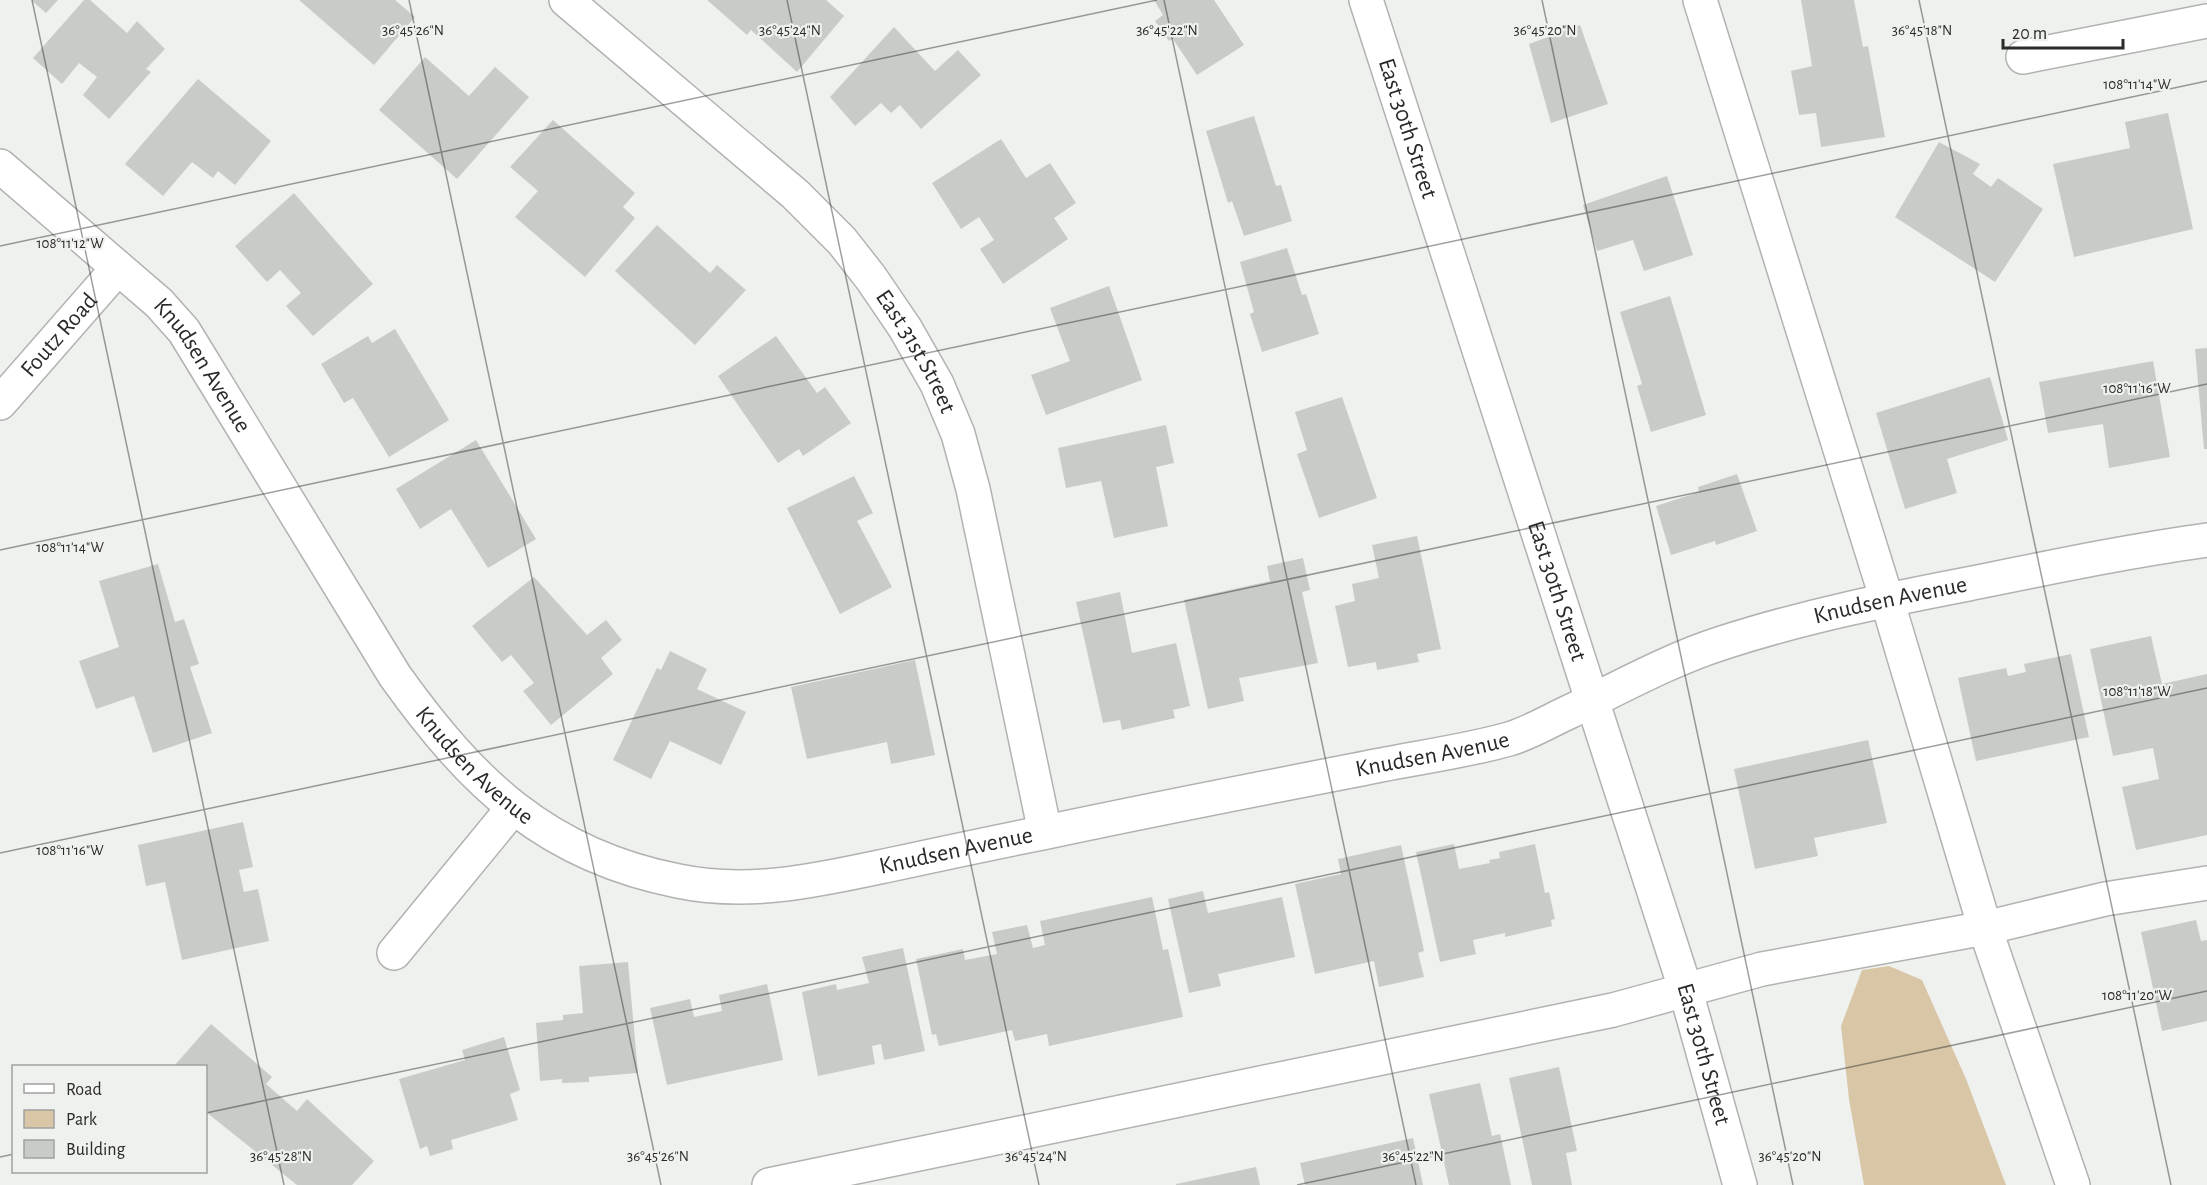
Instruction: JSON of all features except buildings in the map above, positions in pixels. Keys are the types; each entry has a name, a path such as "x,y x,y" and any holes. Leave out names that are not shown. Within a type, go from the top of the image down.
{"street":[{"name":"East 31st Street","path":"566,0 795,194 842,241 872,278 905,328 937,384 958,434 974,489 1045,832"},
{"name":"East 30th Street","path":"1366,0 1590,701 1685,988 1740,1185"},
{"path":"1700,0 1887,600 1984,928 2073,1185"},
{"path":"2023,57 2207,21"},
{"name":"Knudsen Avenue","path":"0,166 159,303 184,331 395,676 428,722 470,771 513,808 557,839 598,859 645,874 724,888 773,887 821,880 1045,832 1514,738 1663,666 1718,644 1783,624 1887,600 2103,557 2207,540"},
{"name":"Foutz Road","path":"0,403 118,268"},
{"path":"394,953 513,808"},
{"path":"769,1185 1612,1010 1685,988 1762,969 1984,928 2105,899 2207,883"}],"green space":[{"path":"1889,966 1922,980 1966,1079 2006,1185 1864,1185 1849,1099 1841,1026 1862,970"}]}
